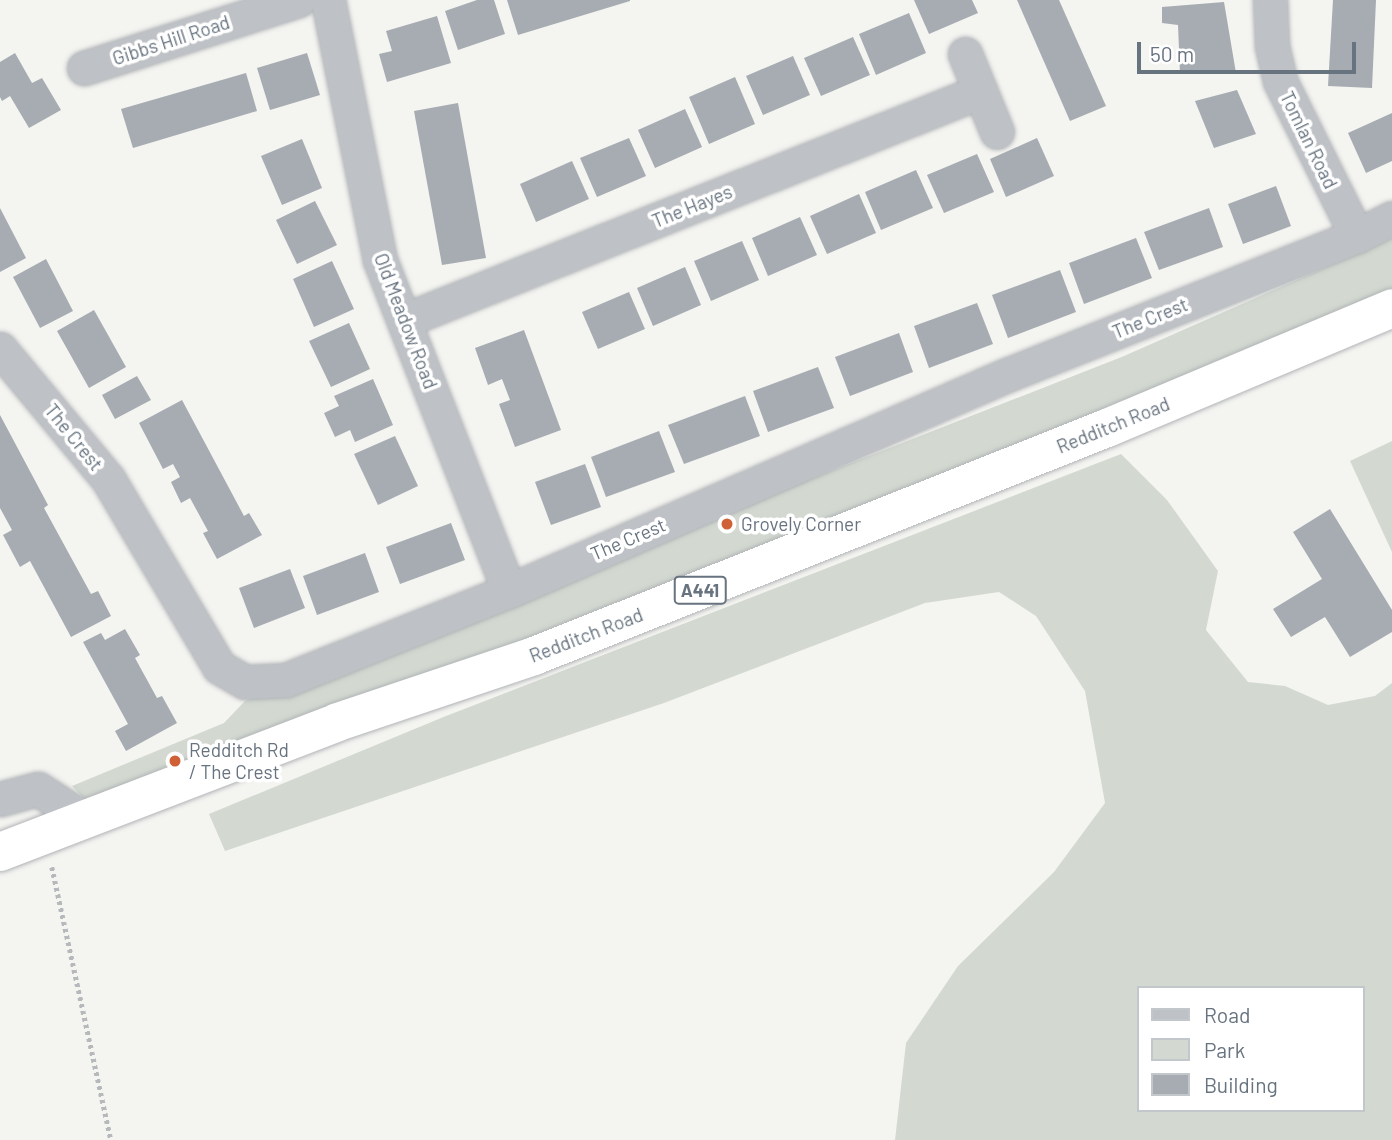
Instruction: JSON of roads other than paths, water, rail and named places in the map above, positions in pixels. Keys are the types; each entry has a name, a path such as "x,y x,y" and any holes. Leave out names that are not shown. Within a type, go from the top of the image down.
{"highway":[{"name":"Redditch Road","path":"0,852 338,722 534,656 1107,428 1392,308"}],"street":[{"name":"Gibbs Hill Road","path":"84,68 298,0"},
{"name":"Old Meadow Road","path":"328,0 380,260 509,591"},
{"name":"Tomlan Road","path":"1270,0 1272,46 1280,81 1357,236"},
{"path":"965,54 996,132"},
{"name":"The Hayes","path":"405,320 979,92"},
{"name":"The Crest","path":"0,349 108,479 219,667 246,682 286,680 509,591 1007,375 1357,236 1392,218"},
{"path":"0,799 38,789 85,819"}],"place":[{"name":"Grovely Corner","path":"727,524"},
{"name":"Redditch Rd / The Crest","path":"175,761"}]}
